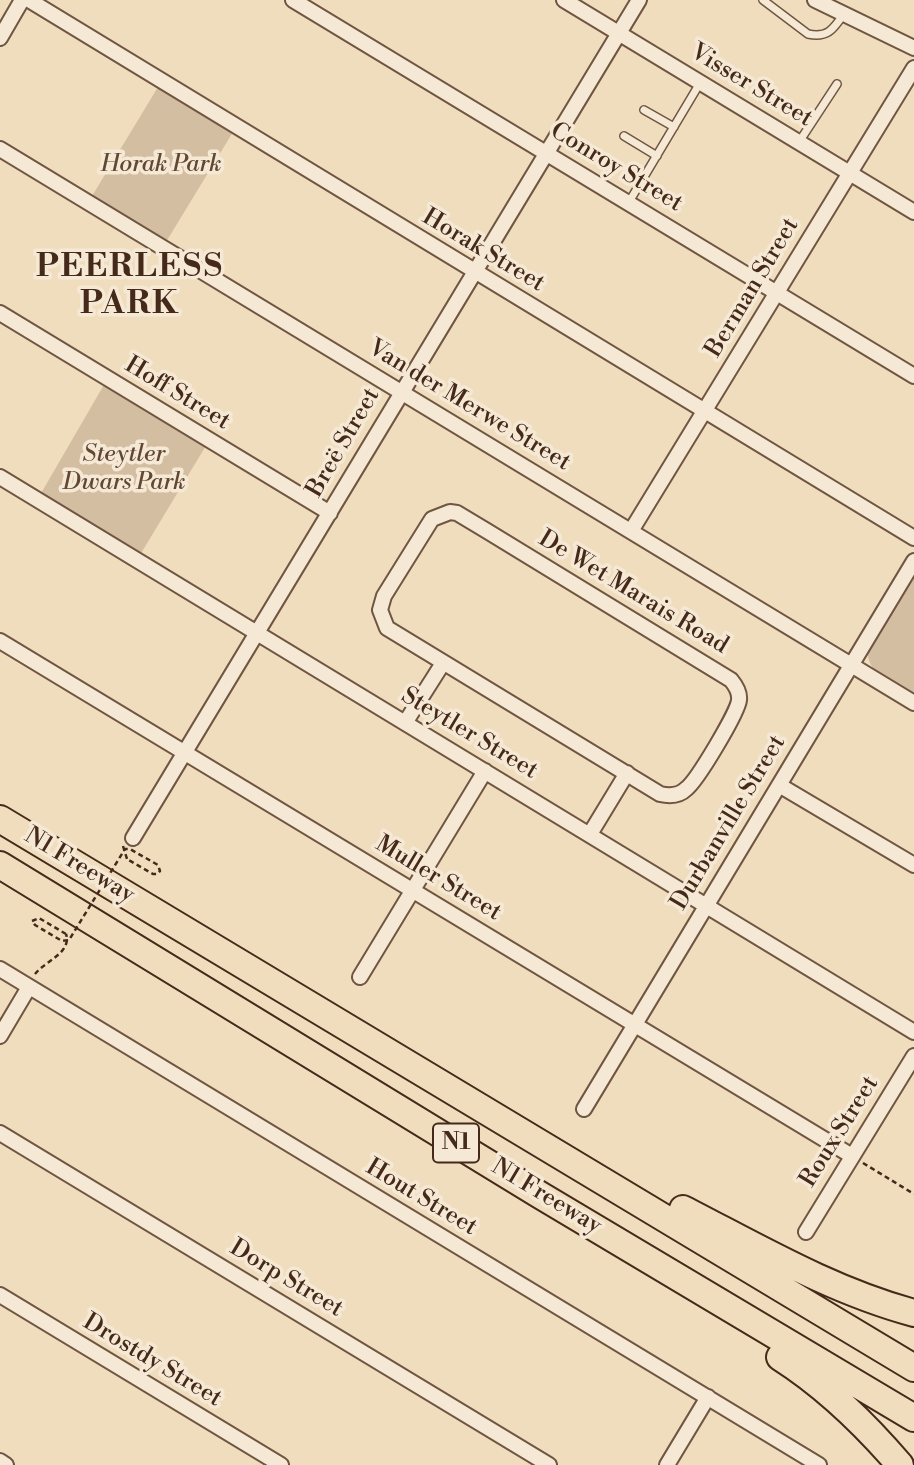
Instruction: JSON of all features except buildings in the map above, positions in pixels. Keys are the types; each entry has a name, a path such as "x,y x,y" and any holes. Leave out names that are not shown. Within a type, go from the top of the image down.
{"highway":[{"name":"N1 Freeway","path":"0,819 537,1139 914,1368"},
{"name":"N1 Freeway","path":"0,865 540,1195 914,1418"},
{"path":"537,1139 581,1157 824,1282 877,1303 914,1313"},
{"path":"540,1195 562,1216 825,1388 863,1422 900,1465"}],"street":[{"path":"0,38 22,0"},
{"name":"Horak Street","path":"29,0 914,538"},
{"name":"Conroy Street","path":"293,0 914,376"},
{"name":"Visser Street","path":"564,0 914,212"},
{"name":"Breë Street","path":"133,838 639,0"},
{"path":"816,0 914,48"},
{"name":"Berman Street","path":"631,531 914,68"},
{"name":"Van der Merwe Street","path":"0,149 914,703"},
{"name":"Hoff Street","path":"0,313 330,513"},
{"name":"Steytler Street","path":"0,477 914,1032"},
{"name":"De Wet Marais Road","path":"450,512 457,513 725,674 736,685 740,698 734,715 687,789 664,795 443,663 387,628 380,610 384,596 432,519 450,512"},
{"name":"Durbanville Street","path":"584,1109 914,561"},
{"name":"Muller Street","path":"0,641 852,1156"},
{"path":"405,723 443,663"},
{"path":"360,977 485,771"},
{"path":"590,834 627,773"},
{"path":"779,785 914,865"},
{"name":"Hout Street","path":"0,969 819,1465"},
{"path":"0,1036 29,987"},
{"name":"Roux Street","path":"806,1232 914,1056"},
{"name":"Dorp Street","path":"0,1133 549,1465"},
{"name":"Drostdy Street","path":"0,1295 281,1465"},
{"path":"667,1465 708,1397"},
{"path":"0,1461 6,1465"}],"lane":[{"path":"763,0 808,34 816,35 832,30 844,14"},
{"path":"629,202 701,82"},
{"path":"799,142 837,84"},
{"path":"644,110 674,127"},
{"path":"624,136 657,156"}],"path":[{"path":"29,987 36,971 66,948 68,938 66,934 39,918 32,921 62,941 69,940 125,849 130,849 158,865 160,871 153,874 127,859"},
{"path":"852,1156 914,1194"}],"green space":[{"name":"Horak Park","path":"158,87 233,132 166,242 92,196"},
{"name":"Steytler Dwars Park","path":"105,383 207,444 140,555 40,495"},
{"path":"914,575 914,695 882,676 868,657 869,649"}],"district":[{"name":"PEERLESS PARK","path":"130,286"}]}
